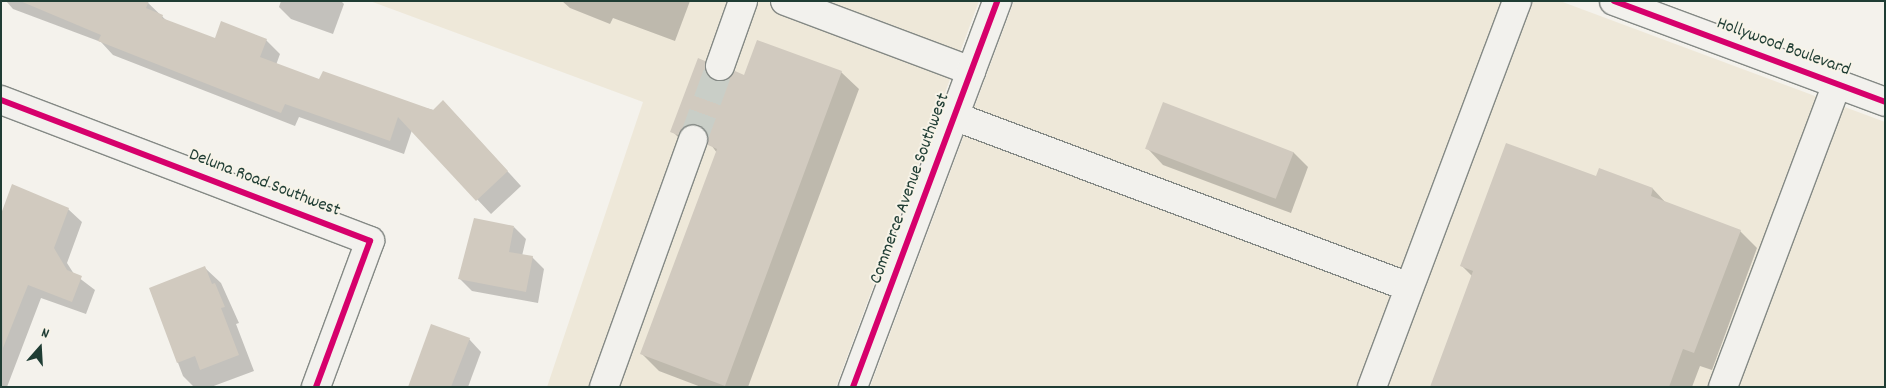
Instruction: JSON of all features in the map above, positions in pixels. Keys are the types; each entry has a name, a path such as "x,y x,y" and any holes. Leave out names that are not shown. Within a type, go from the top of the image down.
{"street":[{"path":"720,66 743,1"},
{"path":"784,1 971,71"},
{"name":"Commerce Avenue Southwest","path":"853,387 997,1"},
{"path":"1372,387 1517,1"},
{"name":"Hollywood Boulevard","path":"1614,1 1885,102"},
{"path":"1723,387 1837,84"},
{"name":"Deluna Road Southwest","path":"1,100 370,241 316,387"},
{"path":"954,116 1409,286"},
{"path":"604,387 693,140"}],"shaded area":[{"path":"370,1 979,1 836,387 547,387 643,102"},
{"path":"1014,1 1560,1 1885,122 1885,387 870,387"}],"building":[{"path":"20,1 149,1 146,8 163,15 162,18 215,38 221,21 267,39 260,57 319,79 323,71 433,110 443,100 508,171 476,201 398,117 390,141 285,104 281,113 98,41 101,35"},
{"path":"757,40 842,71 725,386 640,354 717,149 708,145 708,137 699,126 690,125 678,135 670,132 698,58 705,61 705,69 714,81 723,81 735,71 744,75"},
{"path":"1163,102 1294,152 1276,199 1145,149"},
{"path":"1506,143 1596,176 1599,168 1653,188 1651,196 1741,230 1694,353 1683,349 1669,387 1430,387 1473,271 1460,266"},
{"path":"12,184 69,208 54,248 67,270 82,276 72,302 28,285 3,348 1,214"},
{"path":"474,218 514,226 509,252 533,256 526,292 458,279"},
{"path":"205,266 212,284 215,283 225,307 221,308 239,355 200,370 195,356 177,363 149,288"},
{"path":"431,324 470,338 451,387 408,387"}],"tunnel":[{"path":"693,140 720,66"}],"cycle path":[{"path":"853,387 997,1"},
{"path":"1614,1 1885,102"},
{"path":"1,100 370,241 316,387"}]}
